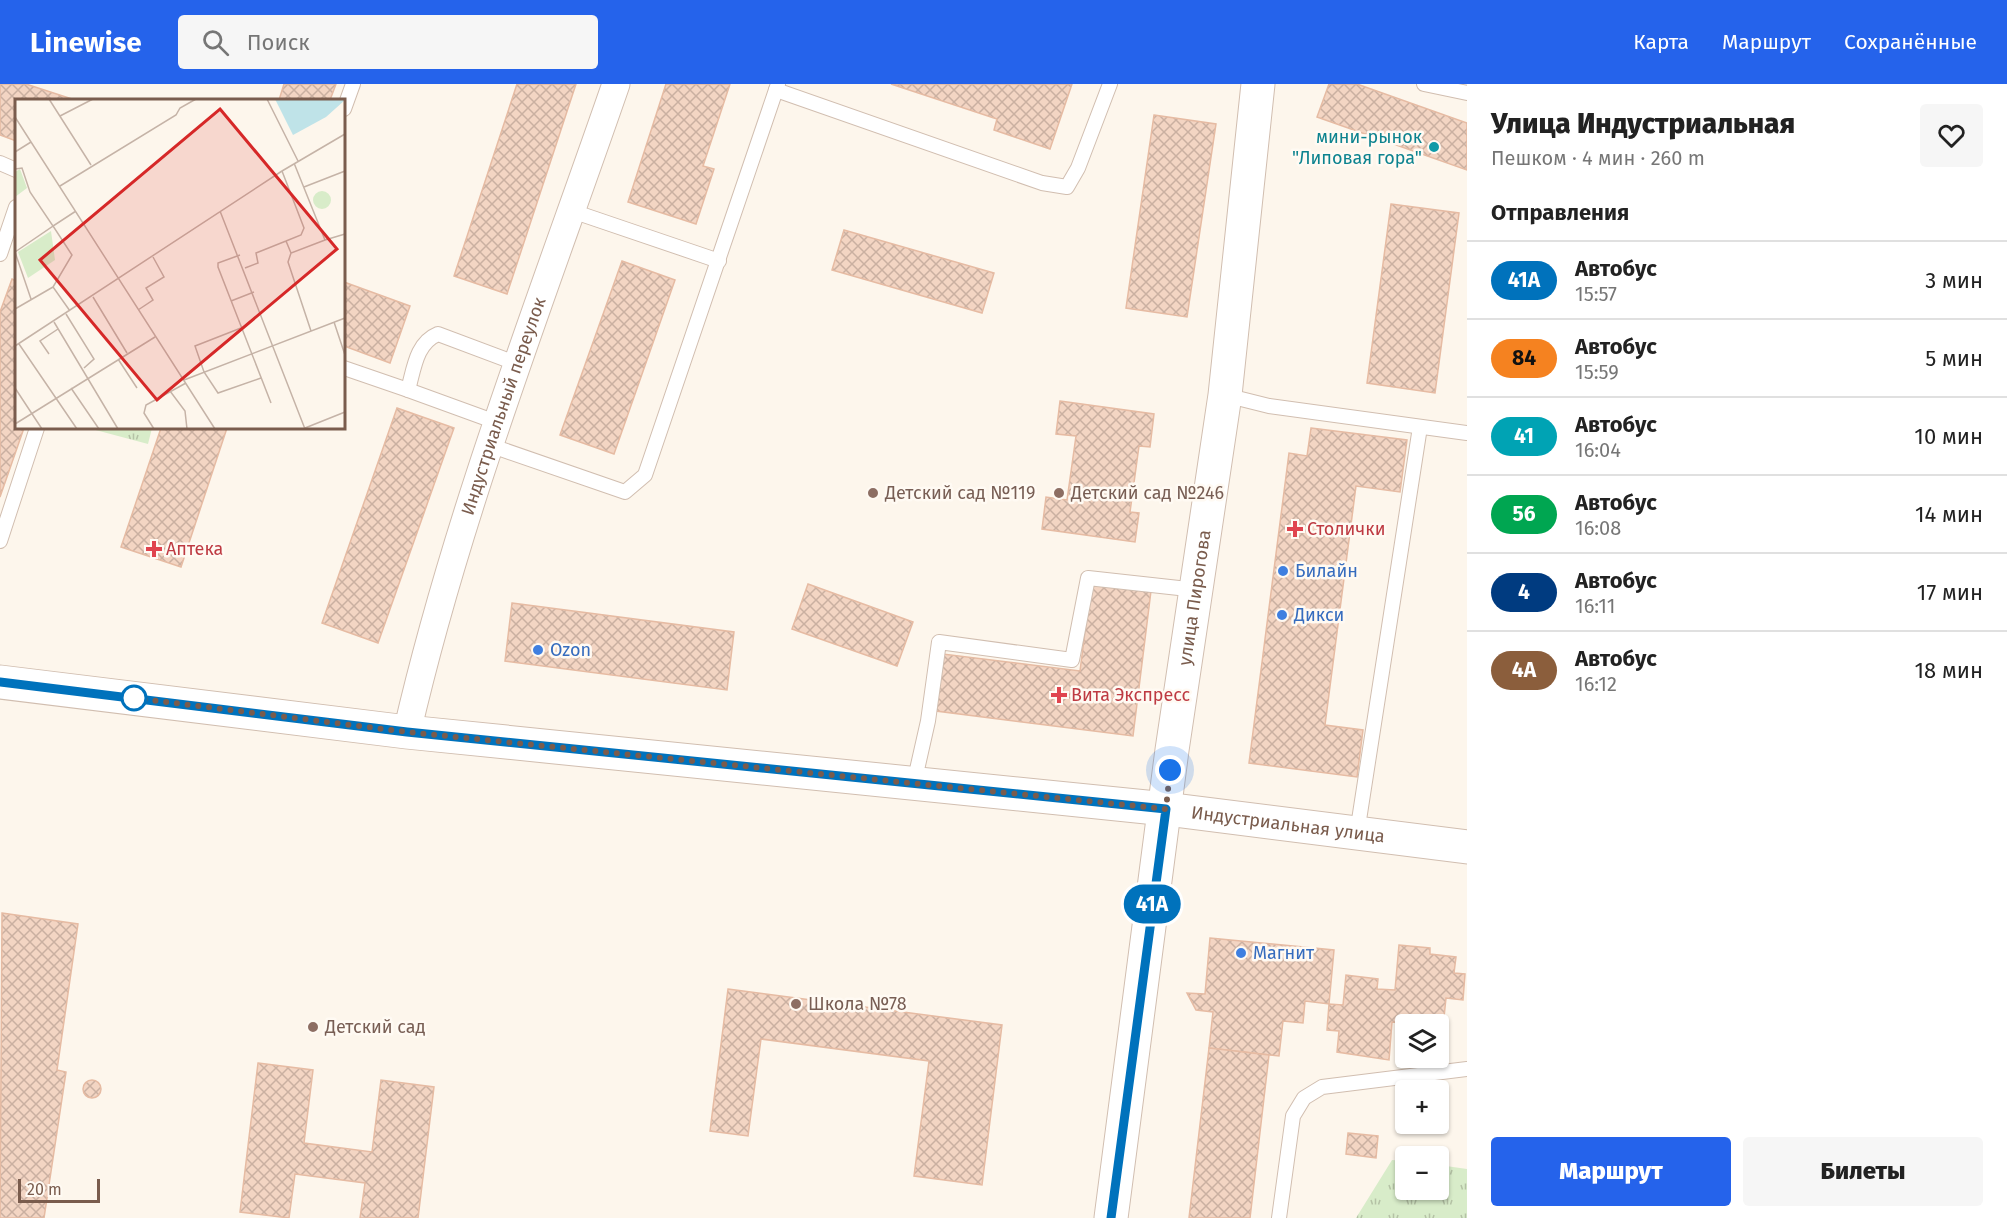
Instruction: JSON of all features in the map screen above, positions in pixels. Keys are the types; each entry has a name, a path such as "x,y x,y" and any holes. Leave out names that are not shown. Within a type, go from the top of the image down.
{"street":[{"name":"Индустриальный переулок","path":"407,732 424,659 492,433 616,84"},
{"name":"улица Пирогова","path":"1111,1218 1172,750 1225,395 1258,84"},
{"name":"Индустриальная улица","path":"0,682 407,732 1166,809 1467,847"}],"lane":[{"path":"345,106 353,84"},
{"path":"345,368 408,390 492,433 626,492 645,475 777,87 1042,183 1067,188 1078,168 1110,84"},
{"path":"1424,84 1467,93"},
{"path":"0,163 15,170"},
{"path":"0,254 15,210"},
{"path":"572,211 719,261"},
{"path":"408,390 419,351 427,339 438,334 518,364"},
{"path":"1225,395 1269,406 1467,434"},
{"path":"1357,833 1420,427"},
{"path":"0,541 37,429"},
{"path":"914,783 928,722 939,642 1072,660 1088,578 1197,590"},
{"path":"1279,1218 1293,1116 1304,1098 1322,1087 1467,1069"}],"green space":[{"path":"92,429 152,429 148,444"},
{"path":"1392,1160 1395,1160 1395,1200 1449,1200 1449,1166 1467,1169 1467,1218 1356,1218"}],"building":[{"path":"0,84 26,84 72,99 15,99 15,141 0,135"},
{"path":"284,84 336,84 330,99 279,99"},
{"path":"517,84 576,84 507,294 454,276"},
{"path":"666,84 730,84 703,166 714,169 696,224 628,202"},
{"path":"891,84 1072,84 1050,149 994,130 997,119"},
{"name":"мини-рынок \"Липовая гора\"","path":"1329,84 1357,84 1467,123 1467,170 1317,117"},
{"path":"1154,115 1216,124 1187,317 1126,308"},
{"path":"1391,204 1459,213 1435,393 1367,383"},
{"path":"844,230 994,273 982,313 832,270"},
{"path":"622,261 675,280 614,454 560,435"},
{"path":"12,279 15,280 15,429 24,429 0,497 0,312"},
{"path":"345,282 410,306 390,363 345,346"},
{"path":"1060,401 1154,414 1150,447 1139,446 1130,512 1139,513 1135,542 1042,529 1046,497 1067,500 1076,436 1056,434"},
{"path":"397,408 454,428 378,643 322,623"},
{"path":"1311,428 1407,440 1400,492 1356,486 1325,725 1363,730 1357,777 1249,763 1289,453 1307,456"},
{"path":"161,429 227,429 181,567 121,547"},
{"path":"808,584 913,622 897,666 792,629"},
{"path":"1091,584 1151,591 1133,736 936,711 943,654 1080,671"},
{"path":"512,603 734,632 727,690 505,661"},
{"path":"2,913 78,924 57,1070 66,1072 44,1218 0,1218"},
{"path":"1210,938 1334,950 1329,1004 1305,1001 1303,1023 1283,1021 1279,1056 1209,1048 1213,1012 1196,1010 1187,993 1205,994"},
{"path":"1399,945 1430,948 1430,954 1456,957 1454,973 1465,974 1463,1000 1446,998 1444,1014 1395,1014 1395,1022 1392,1022 1389,1060 1337,1052 1339,1031 1327,1030 1329,1004 1343,1005 1346,975 1378,979 1377,989 1395,990"},
{"path":"728,989 1002,1025 982,1185 914,1176 929,1061 761,1039 748,1136 710,1131"},
{"path":"1209,1048 1269,1055 1250,1218 1189,1218"},
{"path":"258,1063 313,1070 304,1143 372,1152 381,1080 434,1087 418,1218 360,1218 365,1183 295,1174 289,1218 240,1212"},
{"path":"88,1080 96,1080 101,1085 99,1096 88,1098 83,1093 83,1085"},
{"path":"1348,1133 1378,1136 1376,1158 1346,1154"}],"bus line":[{"name":"41А","path":"0,682 407,732 1166,809 1111,1218"}],"place":[{"name":"мини-рынок \"Липовая гора\"","path":"1434,147"},
{"name":"Детский сад №119","path":"873,493"},
{"name":"Детский сад №246","path":"1059,493"},
{"name":"Столички","path":"1295,529"},
{"name":"Аптека","path":"154,549"},
{"name":"Билайн","path":"1283,571"},
{"name":"Дикси","path":"1282,615"},
{"name":"Ozon","path":"538,650"},
{"name":"Вита Экспресс","path":"1059,695"},
{"name":"Магнит","path":"1241,953"},
{"name":"Школа №78","path":"796,1004"},
{"name":"Детский сад","path":"313,1027"}],"route":[{"path":"134,698 407,732 1166,809 1170,770"}]}
